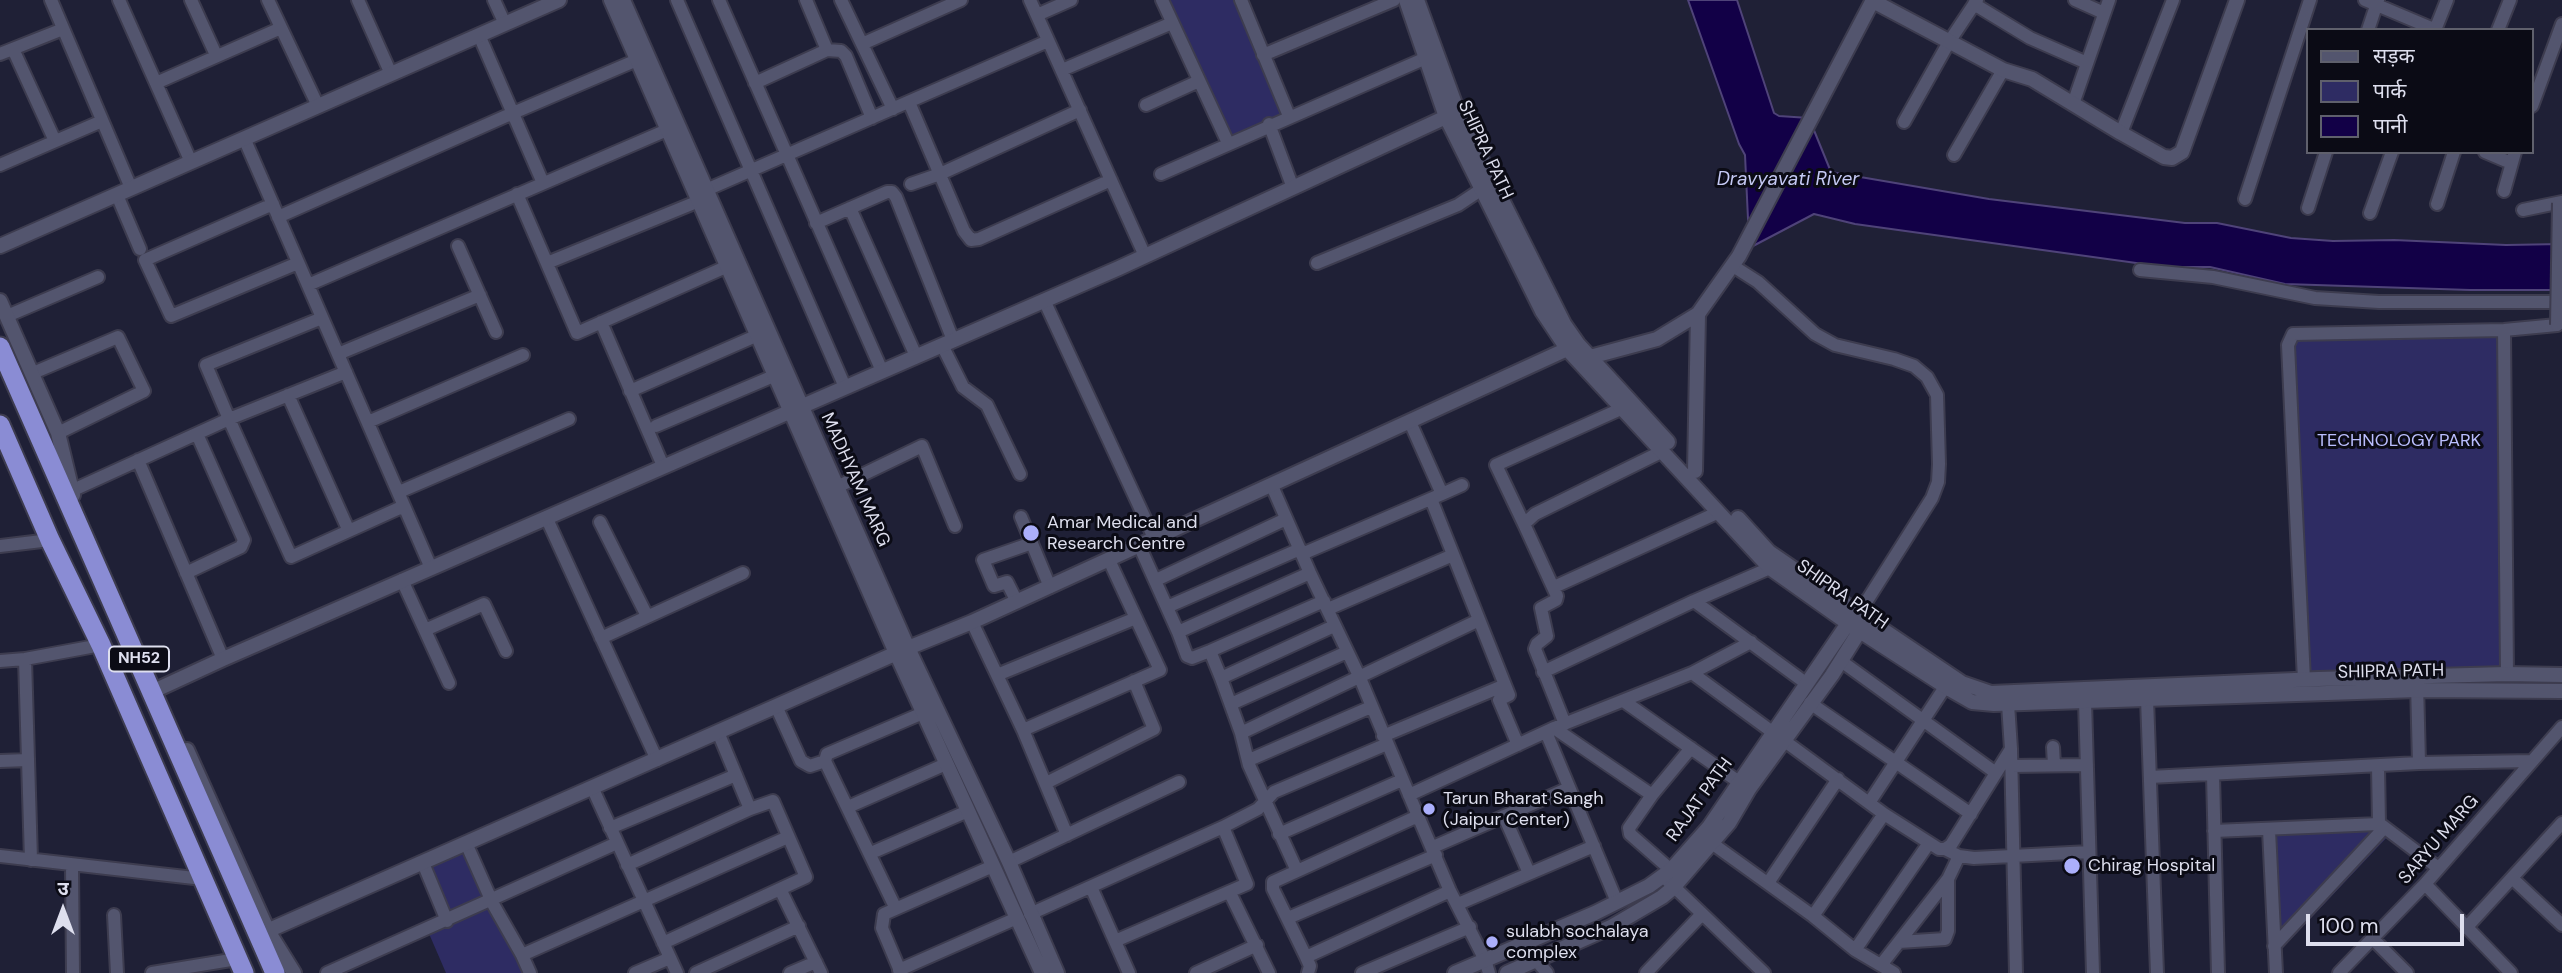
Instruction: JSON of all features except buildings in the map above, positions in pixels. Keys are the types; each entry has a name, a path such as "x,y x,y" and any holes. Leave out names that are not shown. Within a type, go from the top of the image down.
{"highway":[{"name":"NH52","path":"0,346 263,933 275,973"},
{"name":"NH52","path":"0,425 6,453 101,645 241,966"}],"street":[{"path":"51,0 131,188"},
{"path":"119,0 191,162"},
{"path":"191,0 216,55"},
{"path":"268,0 318,106"},
{"path":"358,0 391,74"},
{"path":"494,0 505,24"},
{"path":"0,246 559,0"},
{"name":"MADHYAM MARG","path":"611,0 667,130 702,195 728,266 776,375 837,487 902,651 923,713 946,764 993,866 1057,973"},
{"name":"MADHYAM MARG","path":"623,0 702,195 902,651 1009,862 1040,972"},
{"path":"677,0 845,387"},
{"path":"719,0 882,371"},
{"path":"806,0 827,50"},
{"path":"841,0 893,108"},
{"path":"862,44 961,0"},
{"path":"1030,0 1145,256"},
{"path":"1037,15 1071,0"},
{"path":"1162,0 1228,143"},
{"path":"1241,0 1289,116"},
{"path":"1263,55 1394,0"},
{"name":"SHIPRA PATH","path":"1406,0 1446,117 1542,312 1623,408 1770,568 1858,622 1962,683 1991,693 2304,680 2562,691"},
{"name":"SHIPRA PATH","path":"1417,0 1458,112 1573,347 1590,357 1769,552 1945,687 1972,702 2008,704 2147,699 2417,683 2507,674 2562,676"},
{"path":"2075,0 2104,13"},
{"path":"2073,104 2109,0"},
{"path":"2121,133 2173,0"},
{"path":"2245,198 2310,0"},
{"path":"2436,28 2446,0"},
{"path":"2499,28 2510,0"},
{"path":"1590,357 1657,339 1698,314 1736,261 1873,1 2003,70 2032,79 2121,133 2164,157 2172,158 2182,152 2232,2"},
{"path":"2368,28 2373,1 2431,28"},
{"path":"1904,122 1975,2 2029,38 2087,63"},
{"path":"1062,70 1172,23"},
{"path":"2534,101 2562,24"},
{"path":"156,83 281,28"},
{"path":"0,54 63,29"},
{"path":"479,35 542,183"},
{"path":"547,263 1048,41"},
{"path":"13,49 55,141"},
{"path":"755,83 827,50 841,51 846,56 872,118"},
{"path":"1161,174 1269,124 1426,58"},
{"path":"278,217 637,60"},
{"path":"2534,63 2547,66"},
{"path":"1954,155 2003,70"},
{"path":"1146,105 1199,81"},
{"path":"909,102 964,231 975,240 1111,180"},
{"path":"816,223 887,191 940,174 1080,110"},
{"path":"158,690 402,580 1145,256 1446,117"},
{"path":"0,165 102,121"},
{"path":"1269,124 1293,188"},
{"path":"308,285 667,130"},
{"path":"244,138 431,568"},
{"path":"2308,208 2325,154"},
{"path":"2370,213 2391,154"},
{"path":"2437,204 2453,154"},
{"path":"2504,191 2513,157"},
{"path":"1317,263 1458,205 1482,189"},
{"path":"887,191 896,197 963,387 987,405 1020,474"},
{"path":"517,194 577,333 728,266"},
{"path":"117,195 140,249"},
{"path":"2304,680 2288,345 2293,334 2504,330 2557,326 2561,199 2523,210"},
{"path":"273,204 145,260 171,316 298,263"},
{"path":"850,208 916,356"},
{"path":"458,246 496,332"},
{"path":"1736,261 1815,334 1835,345 1913,366 1927,377 1937,395 1938,482 1925,510 1868,599 1858,622"},
{"path":"2140,270 2213,277 2315,298 2379,302 2562,302"},
{"path":"7,316 98,278"},
{"path":"338,354 480,295"},
{"path":"1044,300 1154,538"},
{"path":"0,301 58,433 71,491 158,690 216,811 263,933 294,973"},
{"path":"1695,471 1698,314"},
{"path":"322,318 206,365 229,419 291,556 404,506"},
{"path":"601,322 663,466"},
{"path":"2504,330 2507,674"},
{"path":"630,391 758,335"},
{"path":"33,373 118,337 144,391 58,433"},
{"path":"263,933 972,622 1573,347"},
{"path":"368,422 523,355"},
{"path":"71,491 229,419 346,372"},
{"path":"656,426 776,375"},
{"path":"288,395 348,529"},
{"path":"1617,902 1569,788 1535,646 1547,636 1548,630 1541,610 1556,600 1554,586 1496,465 1623,408"},
{"path":"399,492 569,419"},
{"path":"1410,422 1453,555 1510,695 1499,700 1517,745"},
{"path":"186,573 241,547 244,540 197,434"},
{"path":"837,487 922,446 955,526"},
{"path":"1524,524 1535,514 1663,451"},
{"path":"138,460 223,659"},
{"path":"1167,607 1462,485"},
{"path":"1272,486 1360,678 1402,780 1435,850 1450,891 1487,966"},
{"path":"1554,586 1719,512"},
{"path":"1021,517 1050,587"},
{"path":"547,519 657,760"},
{"path":"1156,580 1286,519"},
{"path":"600,522 647,616"},
{"path":"0,545 50,540"},
{"path":"1017,601 1007,582 994,586 983,560 1032,543"},
{"path":"1139,545 1189,658 1453,555"},
{"path":"1023,730 1160,670 1109,560"},
{"path":"1543,673 1693,601 1770,568"},
{"path":"601,638 743,573"},
{"path":"1178,632 1310,573"},
{"path":"402,580 449,683"},
{"path":"1693,601 1807,684"},
{"path":"425,631 484,604 506,651"},
{"path":"997,676 1136,618"},
{"path":"1241,733 1479,621"},
{"path":"972,622 1023,730 1067,835"},
{"name":"RAJAT PATH","path":"1779,735 1810,703 1841,661 1858,622"},
{"name":"RAJAT PATH","path":"1455,973 1487,966 1617,902 1667,873 1744,785 1779,735 1807,684 1858,622"},
{"path":"1221,678 1334,626"},
{"path":"1409,795 1555,728 1692,673 1751,642"},
{"path":"0,661 101,645"},
{"path":"1210,651 1264,800 1297,871"},
{"path":"1231,704 1348,652"},
{"path":"26,659 30,860"},
{"path":"1841,661 1996,773"},
{"path":"1692,673 1884,814 1939,849 1974,858 2089,852"},
{"path":"1046,783 1154,729 1134,681"},
{"path":"2417,683 2419,763"},
{"path":"993,866 884,914 882,928 900,971 1223,827 1258,809 1274,792 1505,685"},
{"path":"1869,803 1945,687"},
{"path":"2147,699 2157,973"},
{"path":"2085,701 2093,973"},
{"path":"1625,702 1744,785"},
{"path":"1810,703 1971,814"},
{"path":"2008,704 2016,973"},
{"path":"776,706 801,761 810,766 825,761"},
{"path":"1249,760 1371,707"},
{"path":"895,907 825,761 827,754 923,713"},
{"name":"SARYU MARG","path":"2339,973 2425,884 2562,727"},
{"path":"1555,728 1652,795"},
{"path":"718,732 750,809"},
{"path":"2053,747 2054,765"},
{"path":"1692,748 1652,795 1629,831 1667,873 1673,888 1764,973"},
{"path":"1945,849 1951,845 2011,749"},
{"path":"0,761 28,760"},
{"path":"2150,777 2419,763 2532,761"},
{"path":"848,807 946,764"},
{"path":"2011,766 2087,765"},
{"path":"2274,946 2382,826 2378,766"},
{"path":"610,828 736,775"},
{"path":"2213,775 2218,973"},
{"path":"1768,883 1838,779"},
{"path":"1279,834 1402,780"},
{"path":"1009,862 1180,782"},
{"name":"RAJAT PATH","path":"1507,973 1611,927 1662,897 1713,844 1744,785"},
{"path":"592,787 677,973"},
{"path":"1288,918 1569,788"},
{"path":"627,865 773,801 806,877 663,943"},
{"path":"871,853 968,811"},
{"path":"1813,916 1884,814"},
{"path":"1308,973 1310,966 1273,885 1277,880 1418,816"},
{"path":"1504,816 1530,873"},
{"path":"2214,831 2382,826 2438,867"},
{"path":"1115,941 1247,884 1223,827"},
{"path":"2466,928 2561,827"},
{"path":"2269,830 2276,973"},
{"path":"522,955 788,837"},
{"path":"466,843 530,973"},
{"path":"327,973 617,843"},
{"path":"1855,950 1929,843"},
{"path":"1713,844 1813,916 1855,950 1894,973"},
{"path":"1458,904 1594,846"},
{"path":"0,856 203,879"},
{"path":"1881,965 1948,879 1959,856"},
{"path":"423,863 447,921"},
{"path":"72,866 73,973"},
{"path":"2512,878 2562,925"},
{"path":"1899,942 1945,939 1948,931 1948,879"},
{"path":"2425,884 2503,970"},
{"path":"1091,887 1129,973"},
{"path":"780,889 818,967 790,973"},
{"path":"1306,957 1450,891"},
{"path":"1230,892 1269,973"},
{"path":"1652,971 1702,914"},
{"path":"114,915 117,973"},
{"path":"696,973 799,926"},
{"path":"1362,973 1470,927"},
{"path":"2372,938 2407,973"},
{"path":"1196,973 1257,945"},
{"path":"635,973 670,957"},
{"path":"1536,960 1547,973"},
{"path":"152,973 241,966"}],"green space":[{"path":"1162,0 1240,0 1289,116 1228,143"},
{"name":"TECHNOLOGY PARK","path":"2504,330 2507,674 2304,680 2293,334"},
{"path":"2379,824 2391,833 2275,956 2269,830"},
{"path":"466,843 529,973 446,973 427,929 446,922 423,863"}],"water":[{"name":"Dravyavati River","path":"1688,0 1737,0 1774,113 1779,116 1809,118 1831,172 1989,199 2185,223 2217,223 2291,238 2506,245 2562,244 2562,290 2285,284 2210,267 2165,267 1855,224 1814,214 1753,246 1748,219 1745,155"}],"place":[{"name":"Amar Medical and Research Centre","path":"1031,533"},
{"name":"Tarun Bharat Sangh (Jaipur Center)","path":"1429,809"},
{"name":"Chirag Hospital","path":"2072,866"},
{"name":"sulabh sochalaya complex","path":"1492,942"}]}
